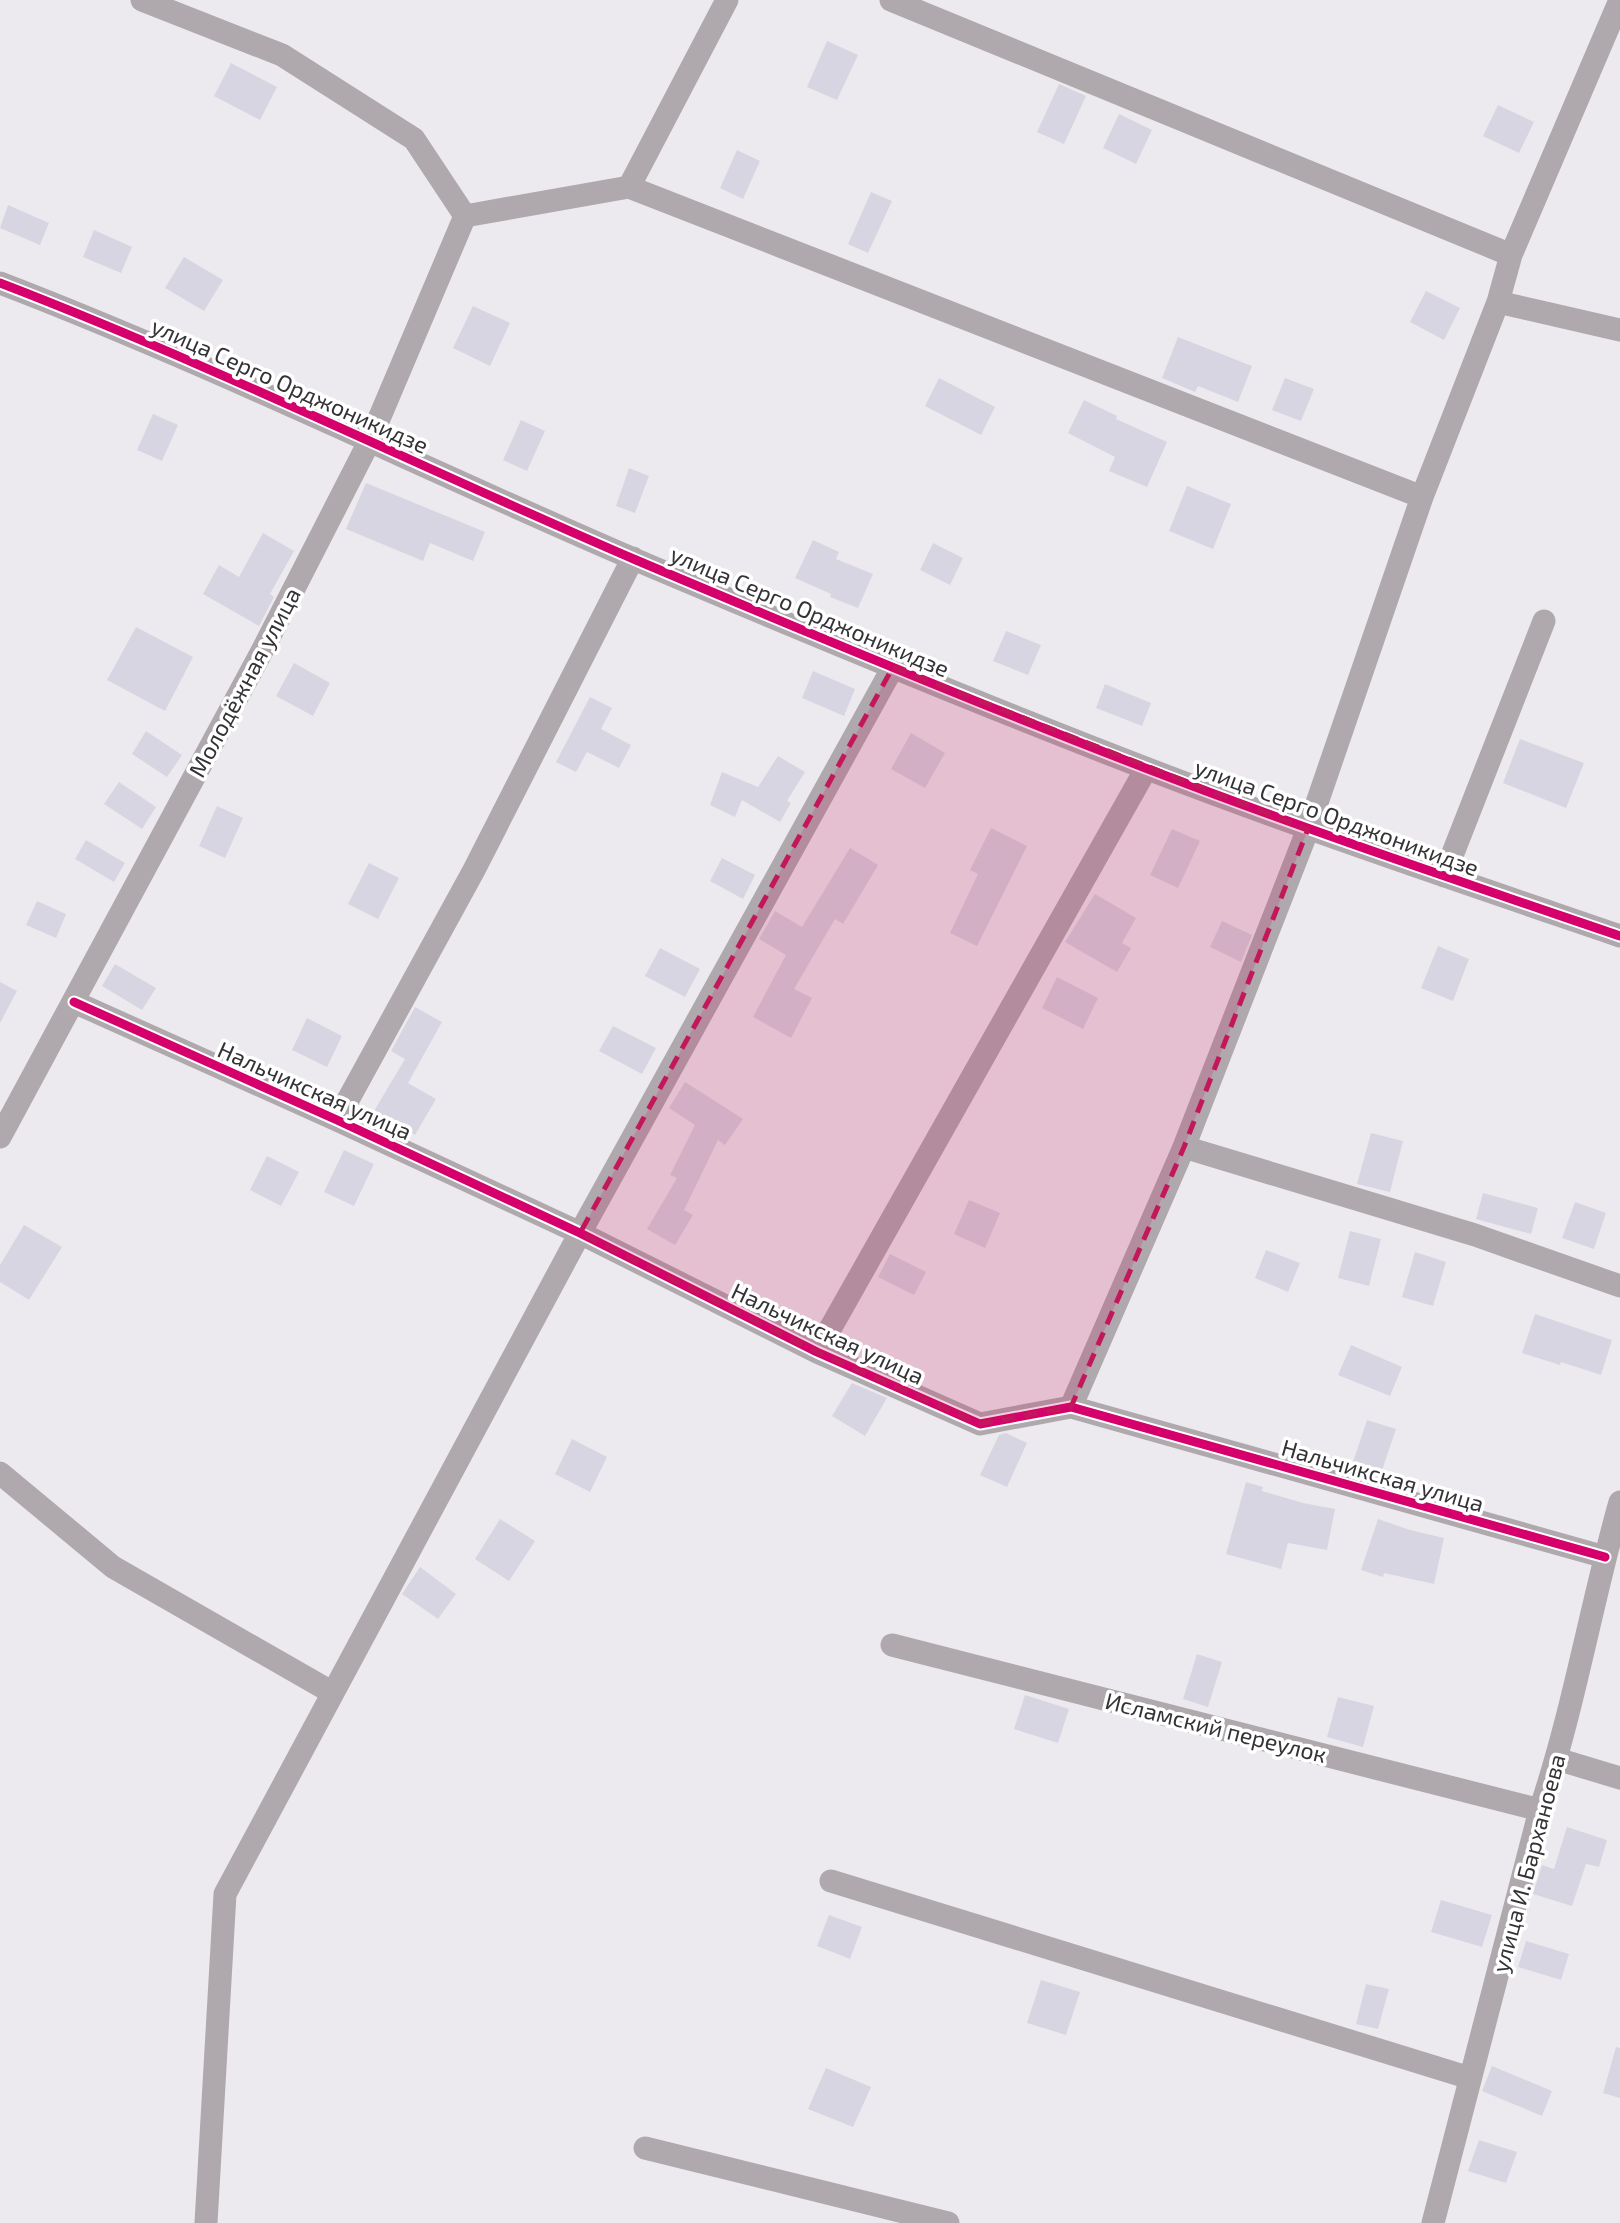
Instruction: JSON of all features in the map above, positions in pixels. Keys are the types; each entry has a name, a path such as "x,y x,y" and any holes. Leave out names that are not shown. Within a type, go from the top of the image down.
{"street":[{"path":"142,0 282,55 414,139 465,216 629,187 1422,497"},
{"path":"629,187 727,0"},
{"path":"891,0 1511,255"},
{"path":"1071,1407 1184,1147 1308,829 1422,497 1497,302 1511,255 1620,0"},
{"name":"Молодёжная улица","path":"0,1137 261,653 370,440 465,216"},
{"name":"улица Серго Орджоникидзе","path":"0,284 58,305 370,440 633,558 1146,769 1308,829 1620,936"},
{"path":"1497,302 1620,330"},
{"path":"337,1119 474,870 633,558"},
{"path":"1444,876 1544,621"},
{"path":"206,2223 225,1894 580,1233 893,667"},
{"path":"817,1352 1146,769"},
{"name":"Нальчикская улица","path":"74,1002 337,1119 580,1233 817,1352 980,1424 1071,1407 1605,1557"},
{"path":"1184,1147 1475,1235 1620,1286"},
{"path":"0,1473 113,1567 333,1693"},
{"name":"улица И. Барханоева","path":"1433,2223 1540,1810 1557,1759 1620,1502"},
{"name":"Исламский переулок","path":"892,1645 1540,1810"},
{"path":"1557,1759 1620,1778"},
{"path":"831,1881 1470,2078"},
{"path":"645,2148 948,2223"}],"highlighted area":[{"path":"893,667 1308,829 1184,1147 1071,1407 980,1424 817,1352 580,1233"}],"building":[{"path":"827,41 858,55 837,100 807,87"},
{"path":"231,63 277,87 260,120 214,96"},
{"path":"1059,84 1086,96 1064,144 1037,132"},
{"path":"1498,105 1534,122 1519,153 1483,136"},
{"path":"1119,114 1152,130 1136,164 1103,148"},
{"path":"737,150 760,161 743,199 720,188"},
{"path":"871,192 892,201 868,253 848,244"},
{"path":"8,205 49,223 40,245 0,228"},
{"path":"94,230 132,247 121,273 83,257"},
{"path":"184,257 223,280 204,311 165,288"},
{"path":"1426,291 1460,308 1444,340 1410,322"},
{"path":"473,306 510,323 490,366 453,348"},
{"path":"1178,337 1252,366 1238,402 1198,386 1195,392 1162,378"},
{"path":"939,378 995,407 981,435 925,406"},
{"path":"1285,378 1314,389 1301,421 1272,410"},
{"path":"1084,400 1117,416 1116,419 1167,442 1147,487 1109,471 1115,457 1068,433"},
{"path":"153,414 178,425 162,461 137,450"},
{"path":"521,420 545,431 527,471 503,460"},
{"path":"629,468 649,476 635,513 616,506"},
{"path":"366,483 485,532 473,561 430,543 423,561 346,529"},
{"path":"1187,486 1231,504 1213,549 1169,531"},
{"path":"263,533 294,551 270,594 274,597 259,626 203,594 219,565 239,577"},
{"path":"813,540 839,552 836,559 873,574 858,608 830,597 831,594 795,578"},
{"path":"933,543 963,558 950,585 920,570"},
{"path":"136,627 193,657 165,711 107,680"},
{"path":"1006,631 1041,645 1028,675 993,661"},
{"path":"294,663 330,683 313,716 276,696"},
{"path":"813,671 855,689 844,716 802,698"},
{"path":"1105,684 1151,703 1142,726 1096,708"},
{"path":"590,697 612,708 601,729 631,745 619,768 587,752 576,772 556,762"},
{"path":"146,731 182,755 167,777 132,754"},
{"path":"911,733 945,753 925,788 891,769"},
{"path":"1520,739 1584,763 1566,808 1503,783"},
{"path":"778,756 805,772 787,801 791,803 780,822 742,800 735,817 710,805 722,772 758,787"},
{"path":"119,782 156,807 142,829 104,804"},
{"path":"217,806 243,818 225,858 199,846"},
{"path":"991,828 1027,846 977,946 950,933 978,874 970,870"},
{"path":"1172,829 1200,841 1178,888 1150,875"},
{"path":"86,840 125,863 114,882 75,859"},
{"path":"850,848 878,865 843,924 835,919 794,989 812,998 791,1038 753,1017 786,955 759,939 775,911 802,927"},
{"path":"722,858 755,875 743,899 710,881"},
{"path":"369,863 399,878 378,919 348,904"},
{"path":"1095,894 1136,918 1122,943 1131,948 1117,972 1065,942"},
{"path":"37,901 66,914 56,938 26,925"},
{"path":"1222,921 1252,935 1241,962 1210,947"},
{"path":"1438,946 1469,959 1453,1001 1421,988"},
{"path":"660,948 700,969 685,997 645,976"},
{"path":"115,964 156,988 142,1010 102,986"},
{"path":"1057,977 1098,998 1083,1029 1042,1008"},
{"path":"0,982 17,991 0,1023"},
{"path":"415,1007 442,1022 408,1083 436,1099 415,1135 374,1111 405,1059 391,1051"},
{"path":"307,1018 342,1036 327,1067 292,1050"},
{"path":"613,1026 656,1048 642,1074 599,1051"},
{"path":"685,1082 743,1119 725,1145 718,1140 684,1210 693,1215 675,1245 647,1229 677,1178 670,1175 695,1125 669,1108"},
{"path":"1371,1133 1403,1141 1390,1192 1357,1184"},
{"path":"344,1150 374,1164 354,1206 324,1192"},
{"path":"267,1156 299,1172 281,1206 250,1190"},
{"path":"1483,1193 1538,1208 1531,1234 1476,1219"},
{"path":"969,1200 1000,1213 985,1248 954,1234"},
{"path":"1575,1202 1606,1213 1594,1249 1562,1238"},
{"path":"24,1225 62,1247 29,1300 0,1282 0,1265"},
{"path":"1350,1231 1381,1239 1369,1286 1338,1278"},
{"path":"1266,1250 1300,1263 1288,1292 1255,1278"},
{"path":"1415,1252 1446,1262 1433,1306 1402,1297"},
{"path":"890,1254 926,1272 914,1295 878,1277"},
{"path":"1535,1314 1612,1340 1601,1375 1522,1353"},
{"path":"1351,1345 1402,1367 1390,1396 1338,1375"},
{"path":"852,1383 887,1398 865,1436 832,1416"},
{"path":"1367,1420 1396,1429 1379,1479 1350,1471"},
{"path":"1006,1433 1027,1443 1007,1487 980,1475 999,1435"},
{"path":"572,1439 607,1457 590,1492 555,1474"},
{"path":"1246,1482 1263,1487 1262,1491 1335,1509 1327,1550 1288,1543 1281,1569 1226,1554"},
{"path":"500,1519 535,1541 509,1581 475,1559"},
{"path":"1378,1519 1444,1538 1434,1584 1384,1573 1383,1577 1361,1570"},
{"path":"420,1567 456,1594 438,1619 402,1594"},
{"path":"1197,1654 1222,1662 1208,1707 1183,1699"},
{"path":"1025,1695 1069,1709 1058,1743 1014,1729"},
{"path":"1338,1697 1374,1706 1363,1747 1327,1737"},
{"path":"1567,1827 1607,1840 1599,1867 1586,1864 1572,1906 1533,1894 1542,1865 1554,1869"},
{"path":"1441,1900 1492,1915 1482,1947 1431,1932"},
{"path":"829,1915 862,1927 850,1959 817,1946"},
{"path":"1526,1941 1569,1954 1561,1980 1518,1967"},
{"path":"1041,1980 1080,1992 1066,2035 1027,2023"},
{"path":"1366,1984 1389,1989 1378,2029 1356,2024"},
{"path":"1616,2047 1620,2048 1620,2098 1603,2093"},
{"path":"1492,2066 1552,2091 1542,2116 1482,2091"},
{"path":"826,2068 871,2087 853,2127 808,2109"},
{"path":"1479,2140 1517,2152 1506,2183 1468,2171"}],"cycle path":[{"path":"0,283 240,383 636,560 955,693 1265,813 1620,936"},
{"path":"74,1002 580,1233 817,1352 980,1424 1071,1407 1605,1557"}]}
